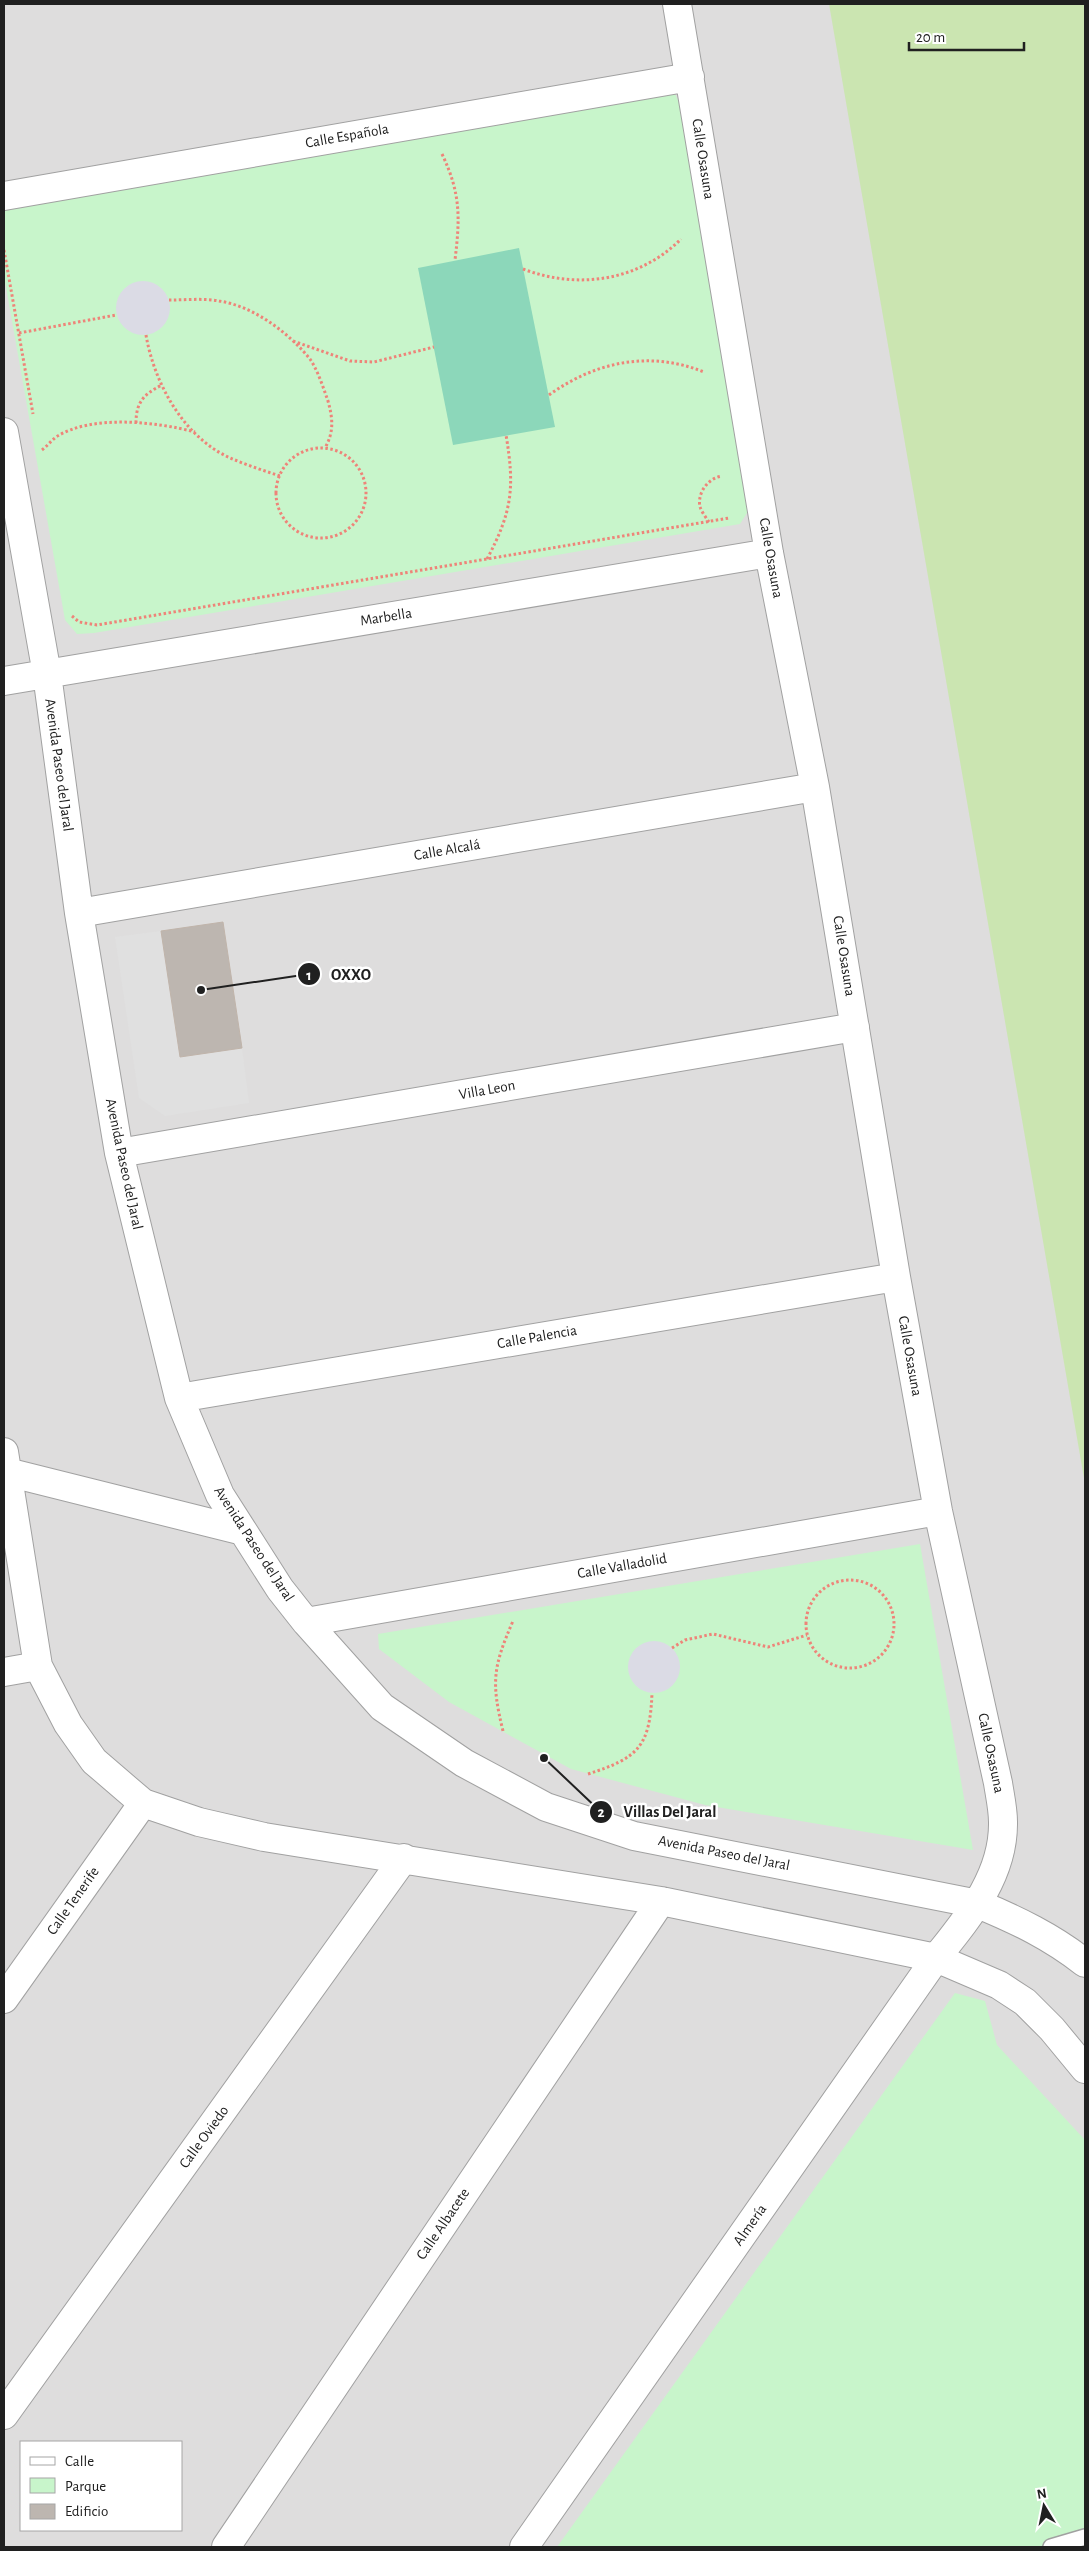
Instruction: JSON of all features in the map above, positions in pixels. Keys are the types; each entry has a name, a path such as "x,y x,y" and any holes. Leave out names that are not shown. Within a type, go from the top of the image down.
{"street":[{"name":"Calle Osasuna","path":"677,4 769,553 815,786 896,1277 938,1510 998,1783 1003,1822 1002,1844 995,1869 978,1904"},
{"name":"Calle Española","path":"4,196 690,77"},
{"name":"Avenida Paseo del Jaral","path":"4,432 47,674 80,913 119,1152 178,1398 220,1496 280,1590 382,1707 464,1763 546,1807 634,1836 978,1904 1017,1920 1061,1944 1085,1963"},
{"name":"Marbella","path":"4,681 769,553"},
{"name":"Calle Alcalá","path":"80,913 815,786"},
{"name":"Villa Leon","path":"119,1152 856,1027"},
{"name":"Calle Palencia","path":"178,1398 896,1277"},
{"path":"243,1531 5,1462 38,1666 68,1724 94,1761 143,1803 199,1822 264,1837 404,1858 661,1901 936,1958 999,1985 1025,2002 1052,2029 1085,2069"},
{"name":"Calle Valladolid","path":"306,1622 938,1510"},
{"path":"4,1672 38,1666"},
{"name":"Calle Tenerife","path":"4,1999 143,1803"},
{"name":"Calle Oviedo","path":"4,2415 404,1858"},
{"name":"Calle Albacete","path":"226,2547 661,1901"},
{"name":"Almería","path":"524,2547 936,1958 978,1904"}],"lane":[{"path":"1052,2547 1085,2537"}],"path":[{"path":"442,153 450,170 459,202 455,260"},
{"path":"523,269 547,278 573,281 636,271 666,254 684,236"},
{"path":"4,250 34,416"},
{"path":"169,300 219,301 250,311 281,330 310,360 323,385 333,425 325,448"},
{"path":"19,333 116,315"},
{"path":"146,335 154,369 182,419 225,456 280,476"},
{"path":"290,340 350,361 374,362 434,347"},
{"path":"549,395 565,383 596,368 616,363 648,361 680,364 710,375"},
{"path":"136,423 140,400 150,391 162,386"},
{"path":"38,443 40,452 57,437 76,429 114,422 172,426 195,432"},
{"path":"487,560 501,532 509,508 512,487 506,435"},
{"path":"325,448 348,457 357,465 365,483 366,504 360,515 346,530 327,538 306,536 294,529 280,512 276,490 280,476 291,460 298,454 308,450 325,448"},
{"path":"709,522 700,508 700,496 706,485 715,477 729,475"},
{"path":"69,613 79,622 97,625 732,518"},
{"path":"857,1580 873,1586 885,1596 894,1616 894,1634 887,1649 876,1659 862,1667 847,1668 831,1665 818,1655 807,1634 805,1626 809,1606 820,1591 838,1582 857,1580"},
{"path":"502,1731 495,1696 495,1680 497,1664 514,1618"},
{"path":"672,1648 685,1640 713,1634 768,1647 807,1634"},
{"path":"588,1774 620,1764 638,1750 649,1727 652,1693"}],"shaded area":[{"path":"4,4 895,4 1085,1073 1085,2547 4,2547"},
{"path":"138,281 148,281 158,285 166,293 170,308 166,323 158,331 148,335 138,335 128,331 120,323 116,313 116,303 120,293 128,285"},
{"path":"161,931 180,1057 242,1048 249,1103 165,1116 139,1098 115,937"},
{"path":"649,1641 659,1641 669,1645 676,1652 680,1667 676,1682 669,1689 659,1693 649,1693 639,1689 632,1682 628,1672 628,1662 632,1652 639,1645"}],"green space":[{"path":"829,4 1085,4 1085,1484"},
{"path":"674,92 681,106 752,505 740,524 94,633 77,634 65,620 4,276 4,211 10,206"},
{"path":"519,248 555,427 453,445 418,268"},
{"path":"920,1544 973,1850 705,1805 571,1769 449,1702 379,1649 378,1634"},
{"path":"955,1993 985,2001 997,2045 1085,2140 1085,2547 557,2547"}],"building":[{"path":"223,922 242,1048 180,1057 161,931"}],"place":[{"name":"OXXO","path":"201,990"},
{"name":"Villas Del Jaral","path":"544,1758"}]}
